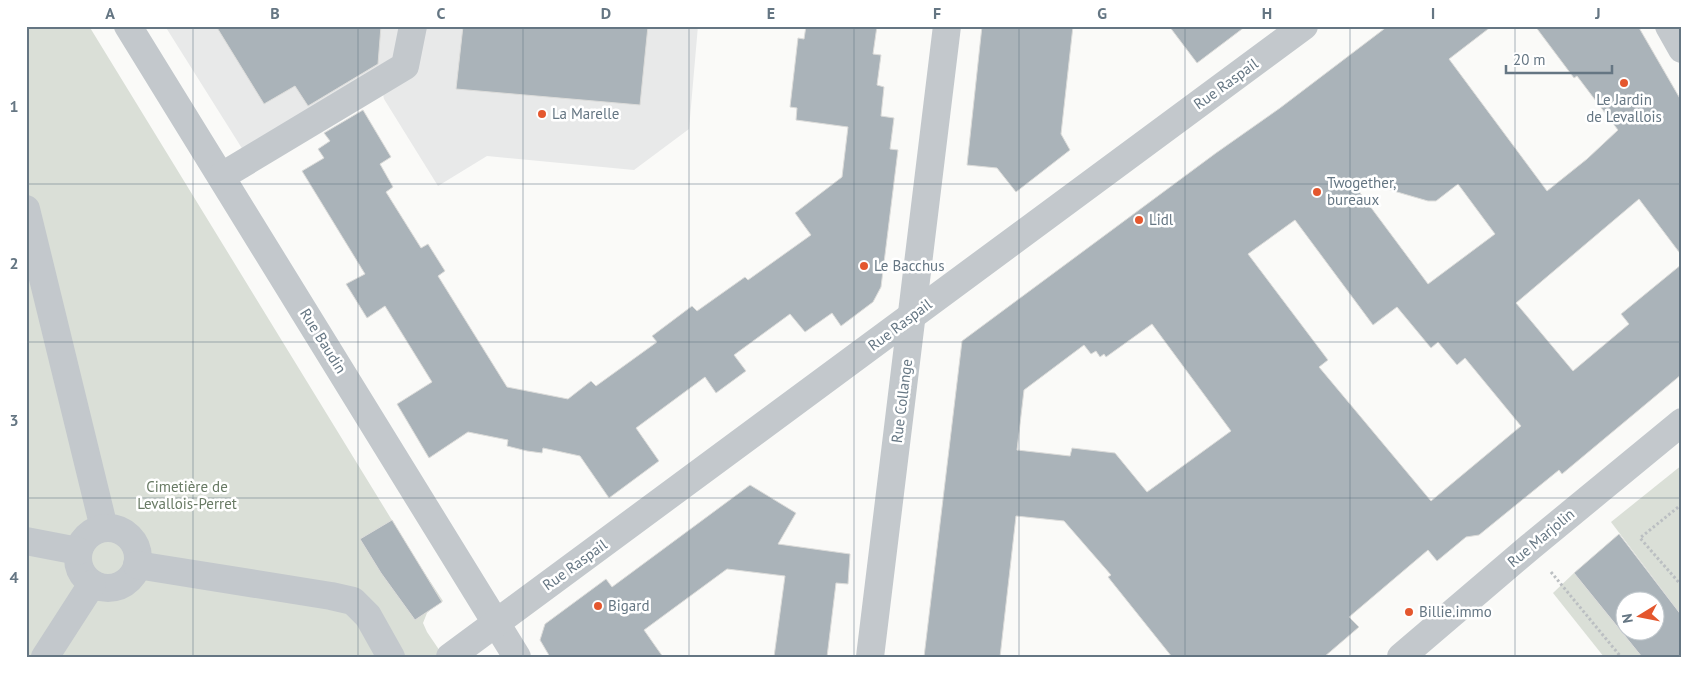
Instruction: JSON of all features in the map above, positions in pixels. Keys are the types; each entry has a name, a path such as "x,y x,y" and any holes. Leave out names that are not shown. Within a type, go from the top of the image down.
{"street":[{"name":"Rue Baudin","path":"128,26 517,657"},
{"path":"222,176 405,66 413,26"},
{"name":"Rue Collange","path":"870,657 947,26"},
{"name":"Rue Raspail","path":"450,657 1304,26"},
{"path":"1669,26 1682,49"},
{"path":"26,209 104,528"},
{"name":"Rue Marjolin","path":"1401,657 1530,547 1682,422"},
{"path":"104,528 114,528 127,534 137,550 137,565 133,574 126,582 114,588 103,588 92,584 82,574 78,563 78,551 83,540 90,533 104,528"},
{"path":"26,541 78,551"},
{"path":"137,565 353,601 368,616 391,657"},
{"path":"45,657 92,584"}],"path":[{"path":"1682,504 1640,538 1682,586"},
{"path":"1530,547 1621,657"}],"shaded area":[{"name":"La Marelle","path":"165,26 698,26 689,129 634,170 487,156 438,186 384,99 378,71 243,150"}],"green space":[{"name":"Cimetière de Levallois-Perret","path":"26,26 89,26 443,601 436,604 427,613 423,623 444,657 26,657"},
{"path":"1682,465 1682,616 1666,595 1666,590 1662,590 1611,522"},
{"path":"1574,573 1616,625 1616,640 1628,640 1642,657 1604,657 1553,593"}],"building":[{"path":"216,26 381,26 378,64 308,106 295,86 264,104"},
{"path":"463,26 648,26 640,105 456,89"},
{"path":"806,26 877,26 873,54 881,55 877,85 884,87 881,116 894,118 890,149 898,150 881,287 873,302 841,326 832,313 805,332 790,314 734,355 746,371 716,393 705,377 636,428 659,461 609,498 580,456 543,448 542,453 527,451 507,446 508,440 468,432 429,458 397,404 432,382 385,306 367,318 346,284 365,274 302,171 324,158 318,149 330,141 324,133 363,110 391,157 380,164 393,187 386,192 421,248 428,244 445,271 438,276 507,387 568,399 591,381 596,386 657,342 652,336 692,306 697,311 745,277 748,280 811,235 795,213 842,177 848,127 796,120 797,108 790,107 798,38 804,39"},
{"path":"982,26 1073,26 1061,134 1070,150 1016,192 997,168 967,165"},
{"path":"1169,26 1246,26 1197,63"},
{"path":"1388,26 1492,26 1449,59 1547,191 1587,159 1618,130 1577,76 1574,78 1535,26 1638,26 1682,102 1682,256 1639,199 1516,303 1573,371 1629,324 1621,314 1682,264 1682,374 1562,474 1559,470 1479,535 1466,537 1437,561 1428,550 1349,617 1359,627 1324,657 1172,657 1108,577 1111,575 1064,521 1016,516 1000,657 924,657 962,341 1216,153 1280,108","holes":["1349,178 1428,201 1436,201 1458,184 1495,234 1428,284","1295,220 1373,325 1397,307 1431,348 1438,342 1457,365 1465,358 1521,426 1431,501 1319,367 1328,360 1248,254","1152,324 1231,431 1147,492 1115,453 1072,448 1070,456 1017,450 1024,390 1084,345 1091,354 1096,351 1100,357 1104,354 1106,357"]},
{"path":"750,485 796,513 778,544 850,554 848,584 836,583 827,657 774,657 785,576 727,569 644,630 663,657 550,657 540,640 545,624 606,579 612,587"},
{"path":"392,520 442,602 415,620 381,573 360,539"},
{"path":"1619,534 1662,590 1616,590 1616,625 1574,573"},
{"path":"1666,595 1682,616 1682,657 1642,657 1628,640 1666,640"}],"place":[{"name":"Le Jardin de Levallois","path":"1624,83"},
{"name":"La Marelle","path":"542,114"},
{"name":"Twogether, bureaux","path":"1317,192"},
{"name":"Lidl","path":"1139,220"},
{"name":"Le Bacchus","path":"864,266"},
{"name":"Bigard","path":"598,606"},
{"name":"Billie.immo","path":"1409,612"}]}
